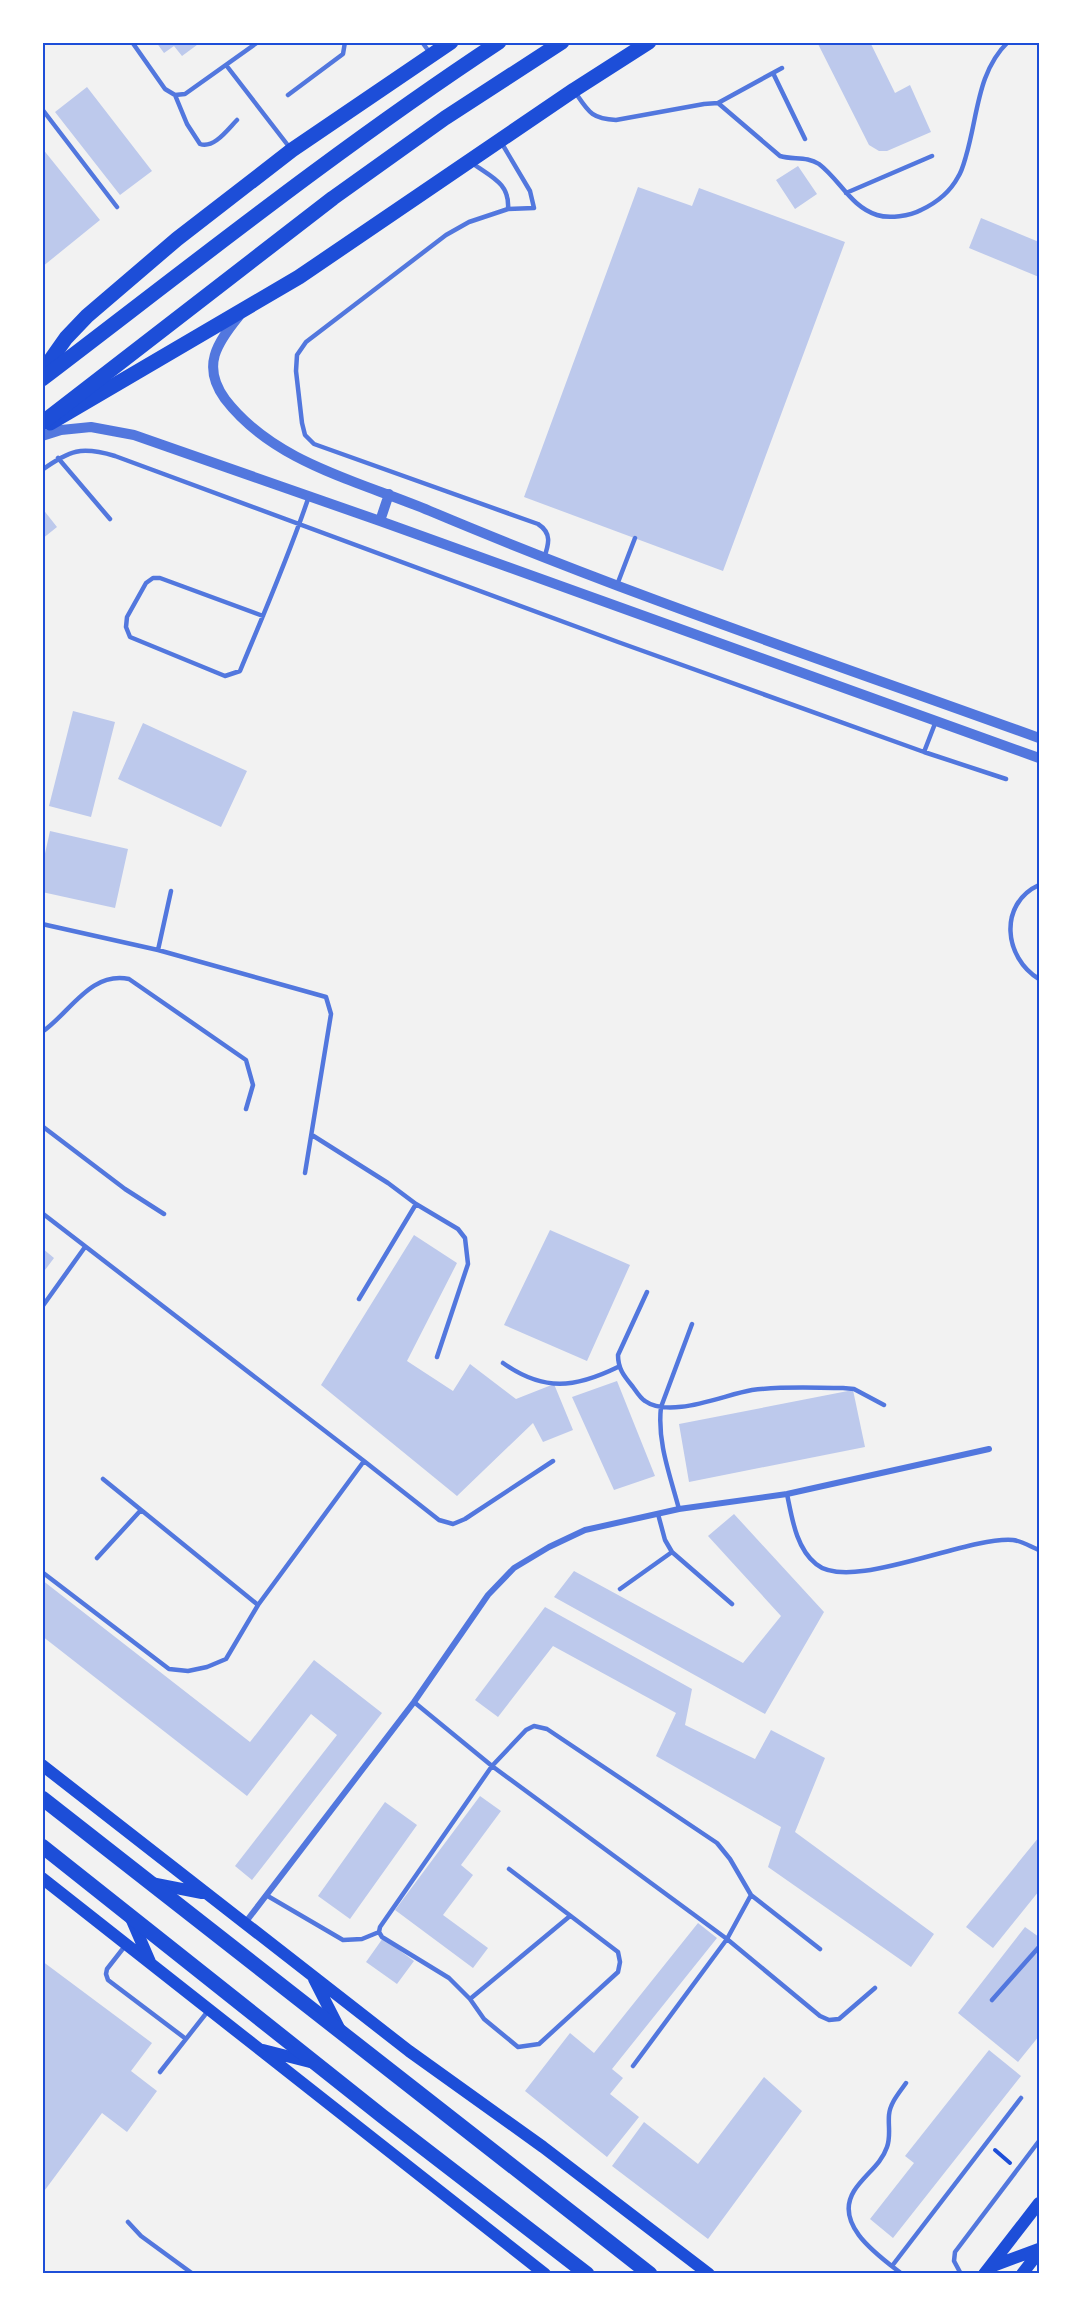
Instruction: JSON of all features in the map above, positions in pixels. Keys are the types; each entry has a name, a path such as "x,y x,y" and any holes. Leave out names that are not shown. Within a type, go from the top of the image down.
{"main road":[{"path":"42,379 344,149 499,42"},
{"path":"42,423 333,198 445,118 562,42"},
{"path":"42,428 241,312 345,247 574,90 649,42"},
{"path":"42,372 66,338 87,316 177,239 292,150 448,43"},
{"path":"42,1766 409,2051 543,2147 709,2274"},
{"path":"42,1798 650,2274"},
{"path":"42,1846 382,2116 587,2274"},
{"path":"42,1878 545,2274"},
{"path":"149,1882 206,1893"},
{"path":"130,1916 151,1964"},
{"path":"313,1976 340,2032"},
{"path":"259,2049 315,2063"},
{"path":"987,2271 1039,2202"},
{"path":"987,2271 1039,2251"},
{"path":"1022,2274 1039,2251"}],"street":[{"path":"241,312 225,333 214,353 212,366 216,384 225,398 250,423 285,451 311,465 389,494 544,559 1039,738"},
{"path":"42,436 61,430 91,427 134,435 1039,758"},
{"path":"380,521 389,494"},
{"path":"245,1923 414,1702 488,1595 514,1569 549,1547 585,1530 679,1509 787,1494 989,1449"}],"lane":[{"path":"132,42 165,89 175,95 187,124 200,144 205,146 212,144 237,120"},
{"path":"175,95 185,94 258,42"},
{"path":"288,95 343,54 345,42"},
{"path":"422,42 432,55"},
{"path":"718,103 780,156 789,159 801,158 818,164 857,206 878,216 914,214 930,206 950,190 960,176 981,87 996,54 1008,42"},
{"path":"226,65 292,150"},
{"path":"574,90 590,113 601,119 616,120 718,103 782,68"},
{"path":"773,73 805,139"},
{"path":"42,108 117,207"},
{"path":"500,140 530,191 534,208 508,209 469,222 446,235 306,342 297,355 296,371 302,423 305,435 314,444 538,524 545,528 548,535 549,544 544,559"},
{"path":"846,193 932,156"},
{"path":"470,162 504,186 509,198 508,209"},
{"path":"42,470 58,458 75,450 94,450 629,646 924,752 1006,779"},
{"path":"58,458 110,519"},
{"path":"263,616 160,578 153,578 146,583 127,617 126,627 130,637 225,676 240,671 263,616 300,524 309,496"},
{"path":"617,585 635,538"},
{"path":"924,752 936,721"},
{"path":"1039,885 1025,895 1017,905 1010,929 1015,954 1021,964 1039,979"},
{"path":"158,950 171,891"},
{"path":"42,924 158,950 326,997 331,1014 304,1173"},
{"path":"42,1032 95,983 117,977 129,979 246,1060 254,1085 246,1109"},
{"path":"42,1126 125,1189 164,1214"},
{"path":"312,1135 458,1229 465,1238 468,1264 437,1358"},
{"path":"359,1299 416,1204"},
{"path":"42,1214 439,1520 453,1524 465,1519 553,1461"},
{"path":"42,1307 85,1247"},
{"path":"647,1292 618,1355 618,1366 645,1401 661,1407 679,1408 750,1391 773,1388 854,1389 884,1405"},
{"path":"679,1509 660,1437 661,1407 692,1324"},
{"path":"503,1363 537,1382 564,1383 599,1376 618,1366"},
{"path":"42,1572 169,1669 188,1671 207,1667 226,1659 258,1605 364,1461"},
{"path":"103,1479 258,1605"},
{"path":"787,1494 801,1546 817,1566 837,1572 886,1569 954,1548 994,1540 1016,1540 1039,1550"},
{"path":"97,1558 141,1510"},
{"path":"658,1514 665,1540 672,1552 732,1604"},
{"path":"621,1589 672,1552"},
{"path":"414,1702 492,1766 727,1939 820,2016 829,2020 839,2019 875,1988"},
{"path":"509,1869 618,1952 620,1962 618,1972 539,2044 518,2047 484,2019 470,1999 449,1978 382,1937 379,1932 380,1927 492,1766 526,1730 534,1726 547,1729 717,1843 730,1859 751,1895 820,1949"},
{"path":"266,1895 343,1941 362,1939 379,1932"},
{"path":"633,2066 727,1939 751,1895"},
{"path":"470,1999 570,1916"},
{"path":"126,1944 107,1969 108,1980 186,2039"},
{"path":"992,2000 1039,1947"},
{"path":"160,2072 209,2010"},
{"path":"902,2274 856,2232 850,2217 849,2202 855,2190 882,2158 888,2145 890,2106 906,2083"},
{"path":"892,2266 1021,2098"},
{"path":"960,2274 954,2261 955,2252 1039,2141"},
{"path":"128,2222 141,2236 191,2273"}],"building":[{"path":"156,42 201,42 182,56 174,46 164,53"},
{"path":"817,42 870,42 895,93 910,85 931,132 887,151 879,151 869,145"},
{"path":"87,87 152,171 120,195 55,112"},
{"path":"42,148 100,220 42,267"},
{"path":"798,166 817,194 795,209 776,180"},
{"path":"638,187 692,206 699,188 845,242 723,571 524,497"},
{"path":"981,218 1039,242 1039,277 969,248"},
{"path":"42,508 57,527 42,539"},
{"path":"73,711 115,722 91,817 49,806"},
{"path":"143,723 247,771 221,827 118,779"},
{"path":"50,831 128,849 115,908 42,892 42,867"},
{"path":"550,1230 630,1265 587,1361 504,1325"},
{"path":"414,1235 457,1263 407,1361 453,1391 470,1364 516,1399 554,1384 573,1430 543,1442 533,1423 457,1496 321,1385"},
{"path":"42,1248 54,1258 42,1274"},
{"path":"617,1381 655,1476 614,1490 572,1397"},
{"path":"853,1390 865,1447 689,1482 679,1424"},
{"path":"734,1514 824,1612 765,1714 554,1597 574,1571 743,1663 781,1616 708,1536"},
{"path":"42,1580 250,1742 314,1660 382,1713 252,1880 235,1866 337,1735 311,1714 247,1796 42,1636"},
{"path":"545,1607 692,1689 685,1725 755,1759 771,1730 825,1758 795,1832 934,1934 911,1967 768,1867 781,1827 656,1756 676,1713 553,1646 498,1717 475,1700"},
{"path":"480,1796 501,1811 461,1865 473,1875 443,1915 488,1948 473,1968 395,1910"},
{"path":"385,1802 417,1825 350,1919 318,1896"},
{"path":"1039,1837 1039,1891 993,1948 966,1927"},
{"path":"698,1923 717,1938 612,2069 623,2078 610,2094 639,2117 607,2157 525,2091 570,2033 594,2053"},
{"path":"1025,1927 1039,1937 1039,2036 1018,2062 958,2013"},
{"path":"383,1938 414,1961 397,1984 366,1962"},
{"path":"42,1961 152,2043 131,2071 157,2091 127,2132 102,2113 42,2194"},
{"path":"989,2050 1021,2076 893,2238 870,2219 914,2163 905,2156"},
{"path":"764,2077 802,2111 708,2239 612,2166 644,2122 698,2164"}]}
